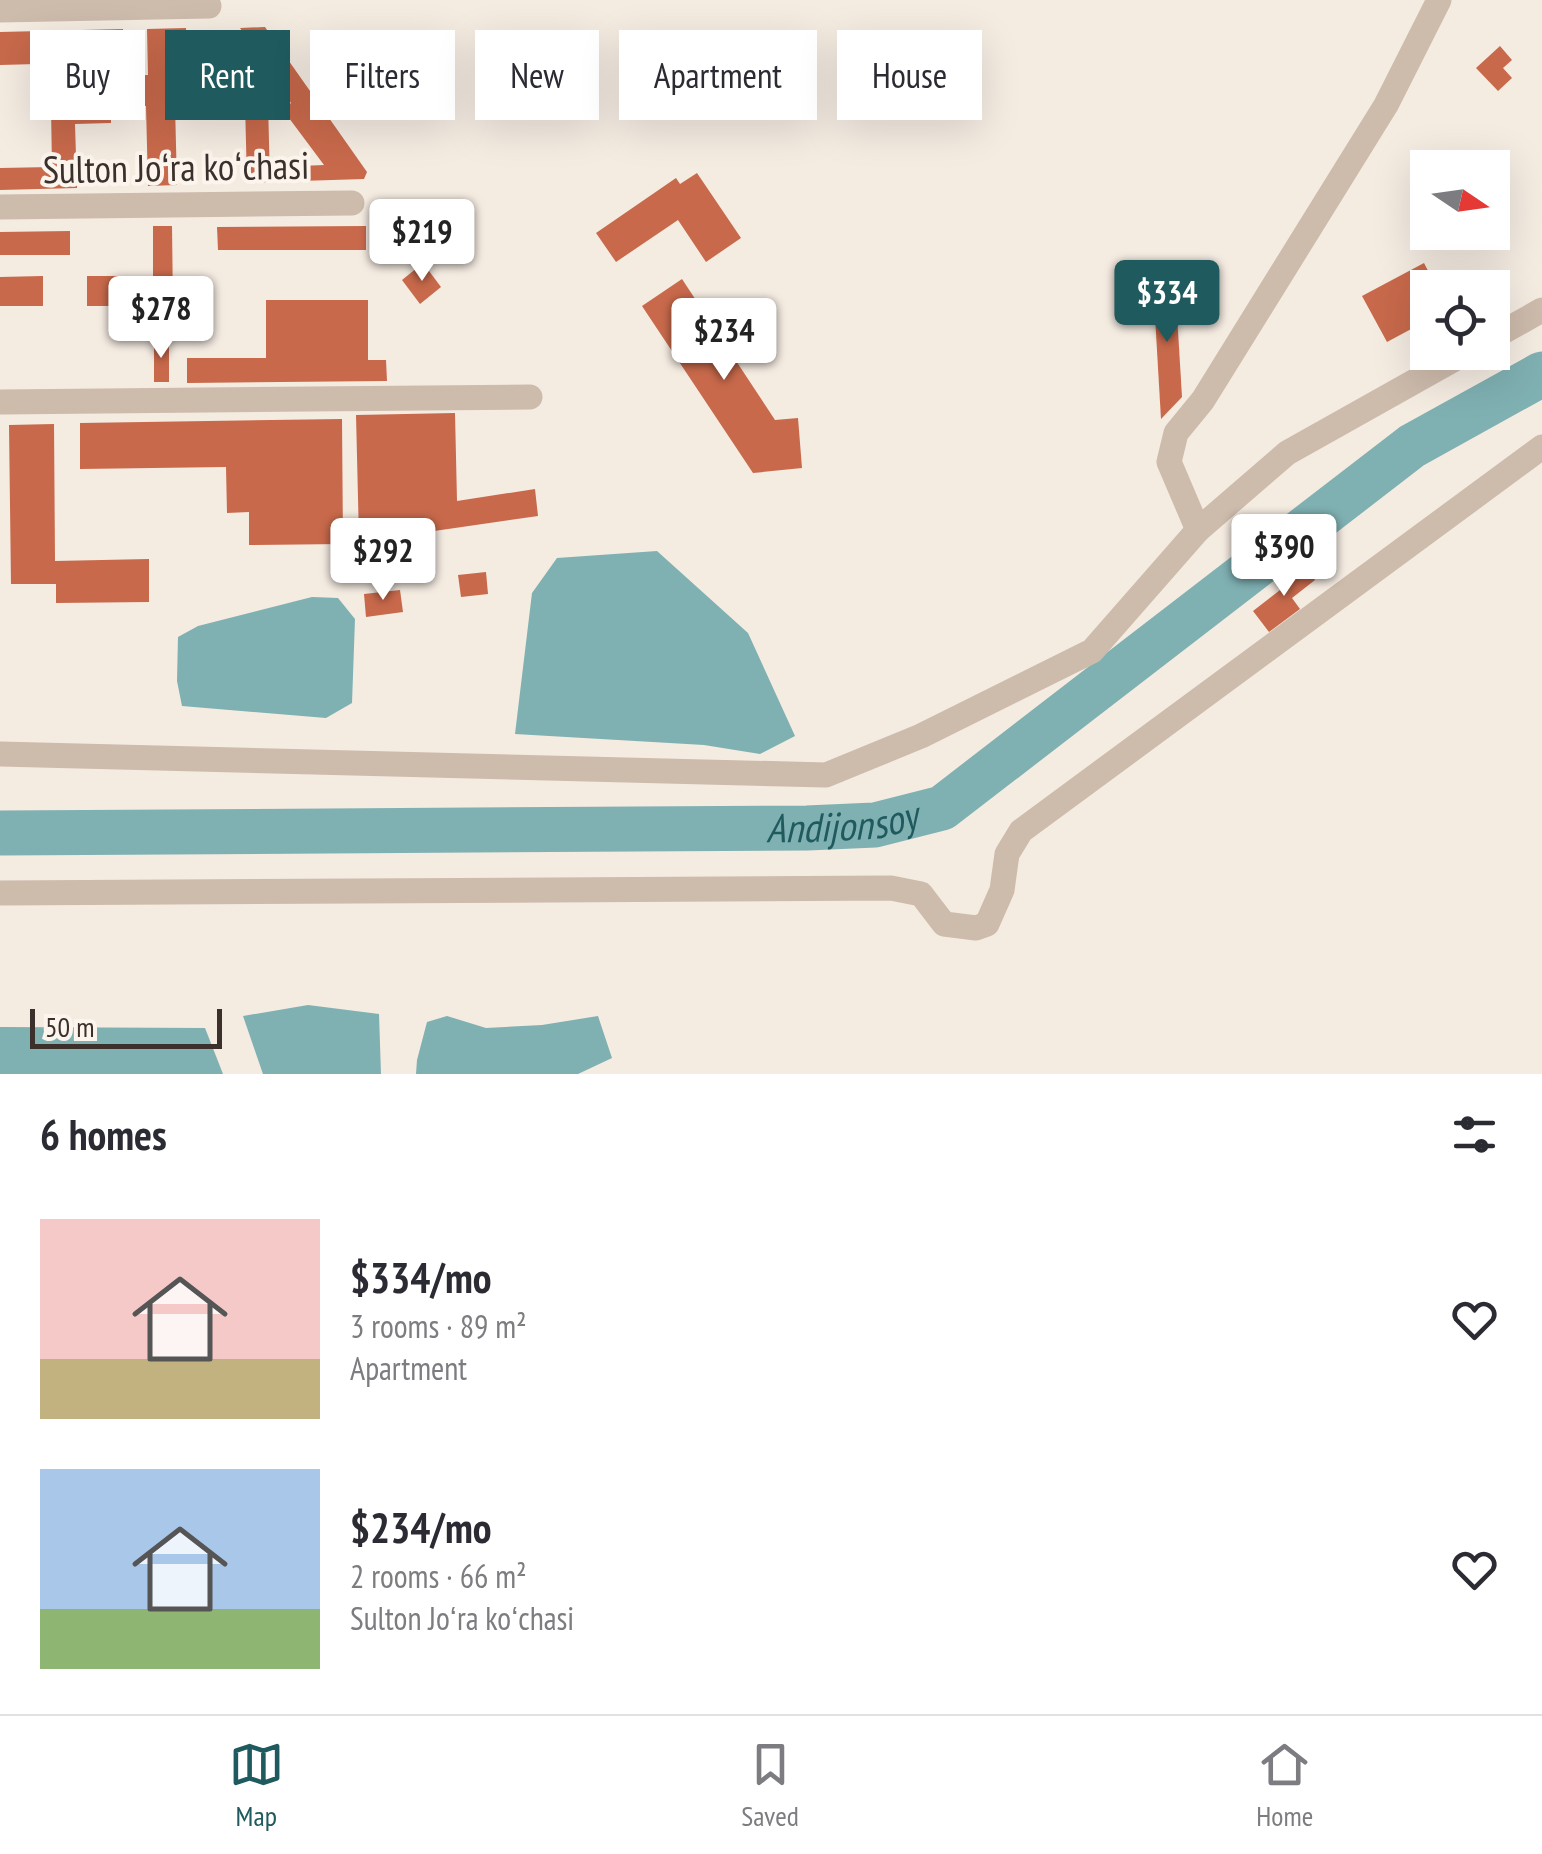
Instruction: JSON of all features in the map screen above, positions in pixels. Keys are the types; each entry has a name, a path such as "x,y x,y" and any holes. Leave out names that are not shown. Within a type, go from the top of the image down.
{"street":[{"path":"1198,530 1169,462 1176,433 1203,400 1386,105 1439,0"},
{"path":"0,10 209,6"},
{"name":"Sulton Joʻra koʻchasi","path":"0,207 352,203"},
{"path":"1510,328 1542,310"},
{"path":"0,754 826,775 922,736 1092,651 1198,530 1287,453 1435,370"},
{"path":"0,402 530,397"},
{"path":"0,893 891,888 921,894 944,924 976,928 987,924 1002,890 1007,854 1021,831 1542,447"}],"water":[{"path":"657,551 748,633 795,736 760,754 704,745 515,734 532,593 557,558"},
{"path":"312,597 338,598 355,619 352,703 326,718 182,706 177,681 178,637 198,626"},
{"path":"308,1005 379,1014 381,1074 263,1074 243,1016"},
{"path":"447,1016 486,1028 598,1016 612,1058 578,1074 416,1074 427,1022"},
{"path":"0,1027 205,1028 223,1074 0,1074"}],"building":[{"path":"265,27 267,30 241,30"},
{"path":"186,28 165,30 165,120 175,120 177,185 148,186 147,29"},
{"path":"30,31 30,64 0,65 0,32"},
{"path":"1500,46 1512,60 1503,68 1512,78 1498,91 1476,68"},
{"path":"290,63 310,91 310,120 330,120 367,172 364,179 300,181 299,166 324,165 290,119"},
{"path":"51,120 111,120 75,124 77,188 0,190 0,168 52,167"},
{"path":"245,120 268,120 270,182 247,183"},
{"path":"697,173 741,238 706,262 678,220 616,262 596,233 676,178 680,184"},
{"path":"153,226 172,226 173,305 153,305"},
{"path":"366,226 366,250 218,250 217,227"},
{"path":"70,231 70,255 0,255 0,232"},
{"path":"423,263 441,287 420,304 402,280"},
{"path":"1410,270 1410,330 1387,342 1362,296"},
{"path":"43,276 43,306 0,306 0,277"},
{"path":"87,276 135,276 135,306 87,306"},
{"path":"682,279 775,420 798,418 802,468 753,473 642,306"},
{"path":"1175,281 1182,397 1161,419 1153,282"},
{"path":"266,300 368,300 368,360 386,360 387,381 187,383 187,358 266,358"},
{"path":"154,340 169,340 169,382 154,382"},
{"path":"455,413 457,501 535,489 538,516 359,539 356,415"},
{"path":"342,419 343,544 249,545 249,512 227,513 226,467 80,469 80,423"},
{"path":"54,424 55,561 149,559 149,602 56,603 56,584 11,584 9,425"},
{"path":"1303,564 1315,580 1292,598 1300,609 1269,632 1253,611 1284,587 1279,582"},
{"path":"486,572 488,594 461,597 458,575"},
{"path":"400,590 403,612 366,617 364,594"}],"waterway":[{"name":"Andijonsoy","path":"0,833 807,828 875,825 942,808 1412,446 1542,374"}]}
